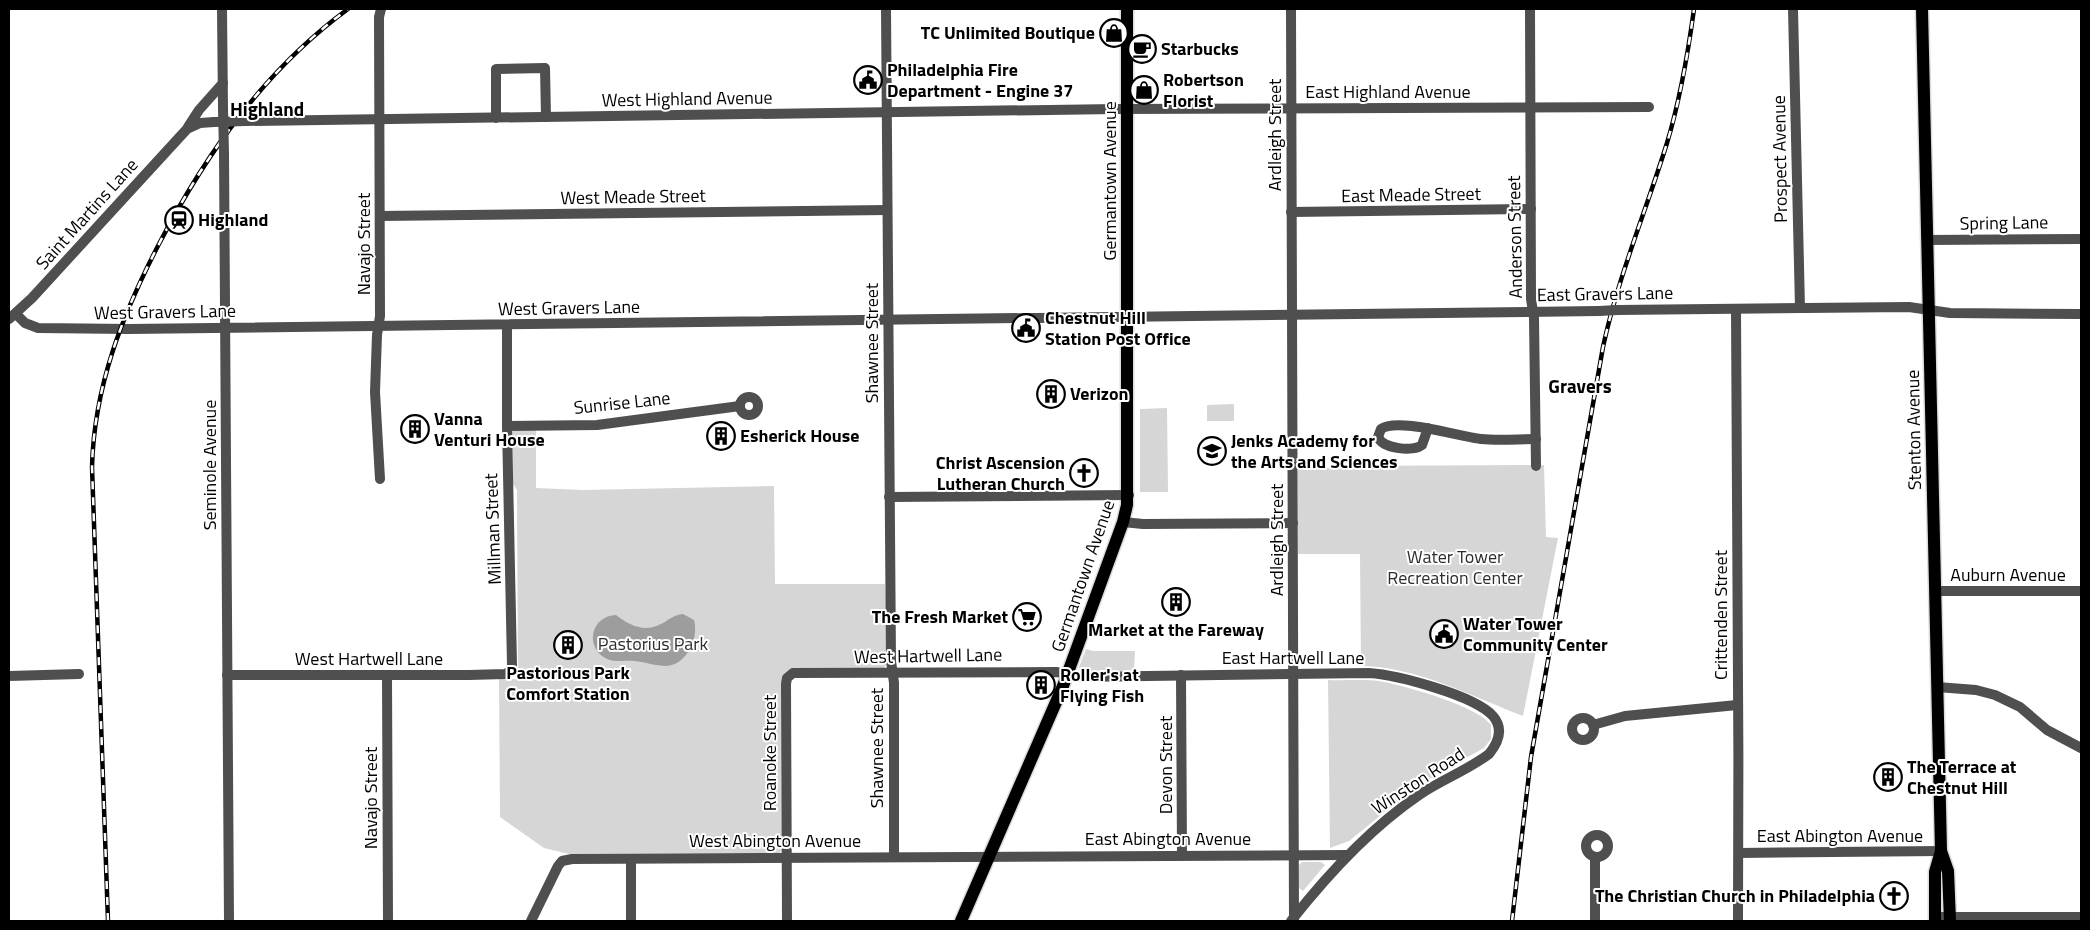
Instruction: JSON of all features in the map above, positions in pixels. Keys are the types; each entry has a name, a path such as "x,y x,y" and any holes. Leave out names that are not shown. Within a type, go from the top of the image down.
{"main road":[{"name":"Germantown Avenue","path":"961,921 1067,674 1123,522 1129,495 1127,9"},
{"name":"Stenton Avenue","path":"1922,9 1940,851 1935,872 1935,919"},
{"name":"Stenton Avenue","path":"1940,851 1948,871 1950,919"}],"street":[{"name":"Seminole Avenue","path":"222,9 224,109 219,122 224,153 229,921"},
{"name":"Navajo Street","path":"380,479 375,392 379,326 379,17 381,9"},
{"name":"Shawnee Street","path":"886,9 889,497 894,857"},
{"name":"Ardleigh Street","path":"1290,9 1294,674 1293,920"},
{"name":"Anderson Street","path":"1530,9 1531,209 1536,466"},
{"name":"Prospect Avenue","path":"1793,9 1800,308"},
{"path":"496,118 496,69 545,68 546,117"},
{"name":"Saint Martins Lane","path":"12,317 187,129 199,110 223,83"},
{"name":"East Highland Avenue","path":"1128,109 1648,107"},
{"name":"West Highland Avenue","path":"219,122 1128,109"},
{"path":"187,129 200,123 219,122"},
{"name":"East Meade Street","path":"1291,212 1531,209"},
{"name":"West Meade Street","path":"380,216 887,210"},
{"name":"Spring Lane","path":"1927,240 2081,239"},
{"name":"East Gravers Lane","path":"1128,316 1909,307 1950,313 2081,314"},
{"name":"Crittenden Street","path":"1736,310 1738,921"},
{"name":"West Gravers Lane","path":"12,317 30,326 49,330 507,326 1128,316"},
{"name":"Millman Street","path":"507,326 507,426 512,620 511,671"},
{"name":"Sunrise Lane","path":"507,426 597,424 740,406"},
{"path":"1428,428 1484,439 1536,439"},
{"path":"889,497 1129,495"},
{"path":"1123,522 1143,524 1293,523"},
{"name":"Auburn Avenue","path":"1935,591 2081,591"},
{"name":"West Hartwell Lane","path":"227,675 494,675 511,671"},
{"name":"West Hartwell Lane","path":"789,675 796,673 872,673 892,671 1056,672 1067,674"},
{"name":"East Hartwell Lane","path":"1067,674 1078,677 1369,673 1415,682 1483,708 1496,721 1499,733"},
{"path":"9,676 80,674"},
{"name":"Navajo Street","path":"387,675 388,921"},
{"name":"Roanoke Street","path":"787,921 786,684 789,675"},
{"name":"Devon Street","path":"1182,675 1182,856"},
{"path":"1937,687 1976,690 1995,695 2020,707 2047,730 2081,748"},
{"path":"1593,725 1625,716 1737,705"},
{"name":"Winston Road","path":"1293,920 1347,855 1404,805 1489,754 1496,744 1499,733"},
{"name":"East Abington Avenue","path":"1739,853 1940,851"},
{"name":"East Abington Avenue","path":"988,857 1347,855"},
{"name":"West Abington Avenue","path":"531,921 553,874 562,861 572,859 988,857"},
{"path":"1594,921 1595,857"},
{"path":"631,859 631,921"},
{"path":"1935,919 2081,917"}],"green space":[{"path":"1234,404 1234,421 1207,421 1207,405"},
{"path":"1167,408 1168,492 1140,492 1140,409"},
{"name":"Pastorius Park","path":"536,429 536,488 583,490 774,486 775,584 885,584 888,663 883,669 793,669 781,712 782,850 779,853 569,854 544,848 500,817 499,679 518,679 517,490 513,484 512,432 514,430"},
{"name":"Water Tower Recreation Center","path":"1544,465 1546,537 1558,538 1523,716 1424,677 1403,671 1361,666 1360,554 1298,554 1298,468"},
{"path":"1086,649 1093,651 1135,651 1134,671 1081,671 1079,667"},
{"path":"1328,680 1379,681 1439,697 1483,718 1491,725 1491,739 1484,748 1437,774 1407,794 1349,841 1330,848"},
{"path":"1302,862 1321,862 1325,865 1303,891 1299,888 1299,865"}],"shaded area":[{"path":"683,614 694,620 695,635 690,649 685,656 673,664 662,666 635,661 612,660 605,658 594,646 593,639 596,626 601,620 608,617 616,615 631,625 649,628"}],"railway":[{"path":"108,921 92,467 98,408 105,379 113,351 134,296 160,242 198,176 241,114 265,85 318,33 348,9"},
{"path":"1512,921 1531,757 1603,347 1616,295 1672,127 1694,9"}],"place":[{"name":"TC Unlimited Boutique","path":"1114,33"},
{"name":"Starbucks","path":"1142,49"},
{"name":"Philadelphia Fire Department - Engine 37","path":"868,80"},
{"name":"Robertson Florist","path":"1144,90"},
{"name":"Highland","path":"179,220"},
{"name":"Chestnut Hill Station Post Office","path":"1026,328"},
{"name":"Verizon","path":"1051,394"},
{"name":"Vanna Venturi House","path":"415,429"},
{"name":"Esherick House","path":"721,436"},
{"name":"Jenks Academy for the Arts and Sciences","path":"1212,451"},
{"name":"Christ Ascension Lutheran Church","path":"1084,473"},
{"name":"Market at the Fareway","path":"1176,602"},
{"name":"The Fresh Market","path":"1027,617"},
{"name":"Water Tower Community Center","path":"1444,634"},
{"name":"Pastorious Park Comfort Station","path":"568,645"},
{"name":"Roller's at Flying Fish","path":"1041,685"},
{"name":"The Terrace at Chestnut Hill","path":"1888,777"},
{"name":"The Christian Church in Philadelphia","path":"1894,896"}],"district":[{"name":"Highland","path":"267,109"},
{"name":"Gravers","path":"1580,386"}]}
